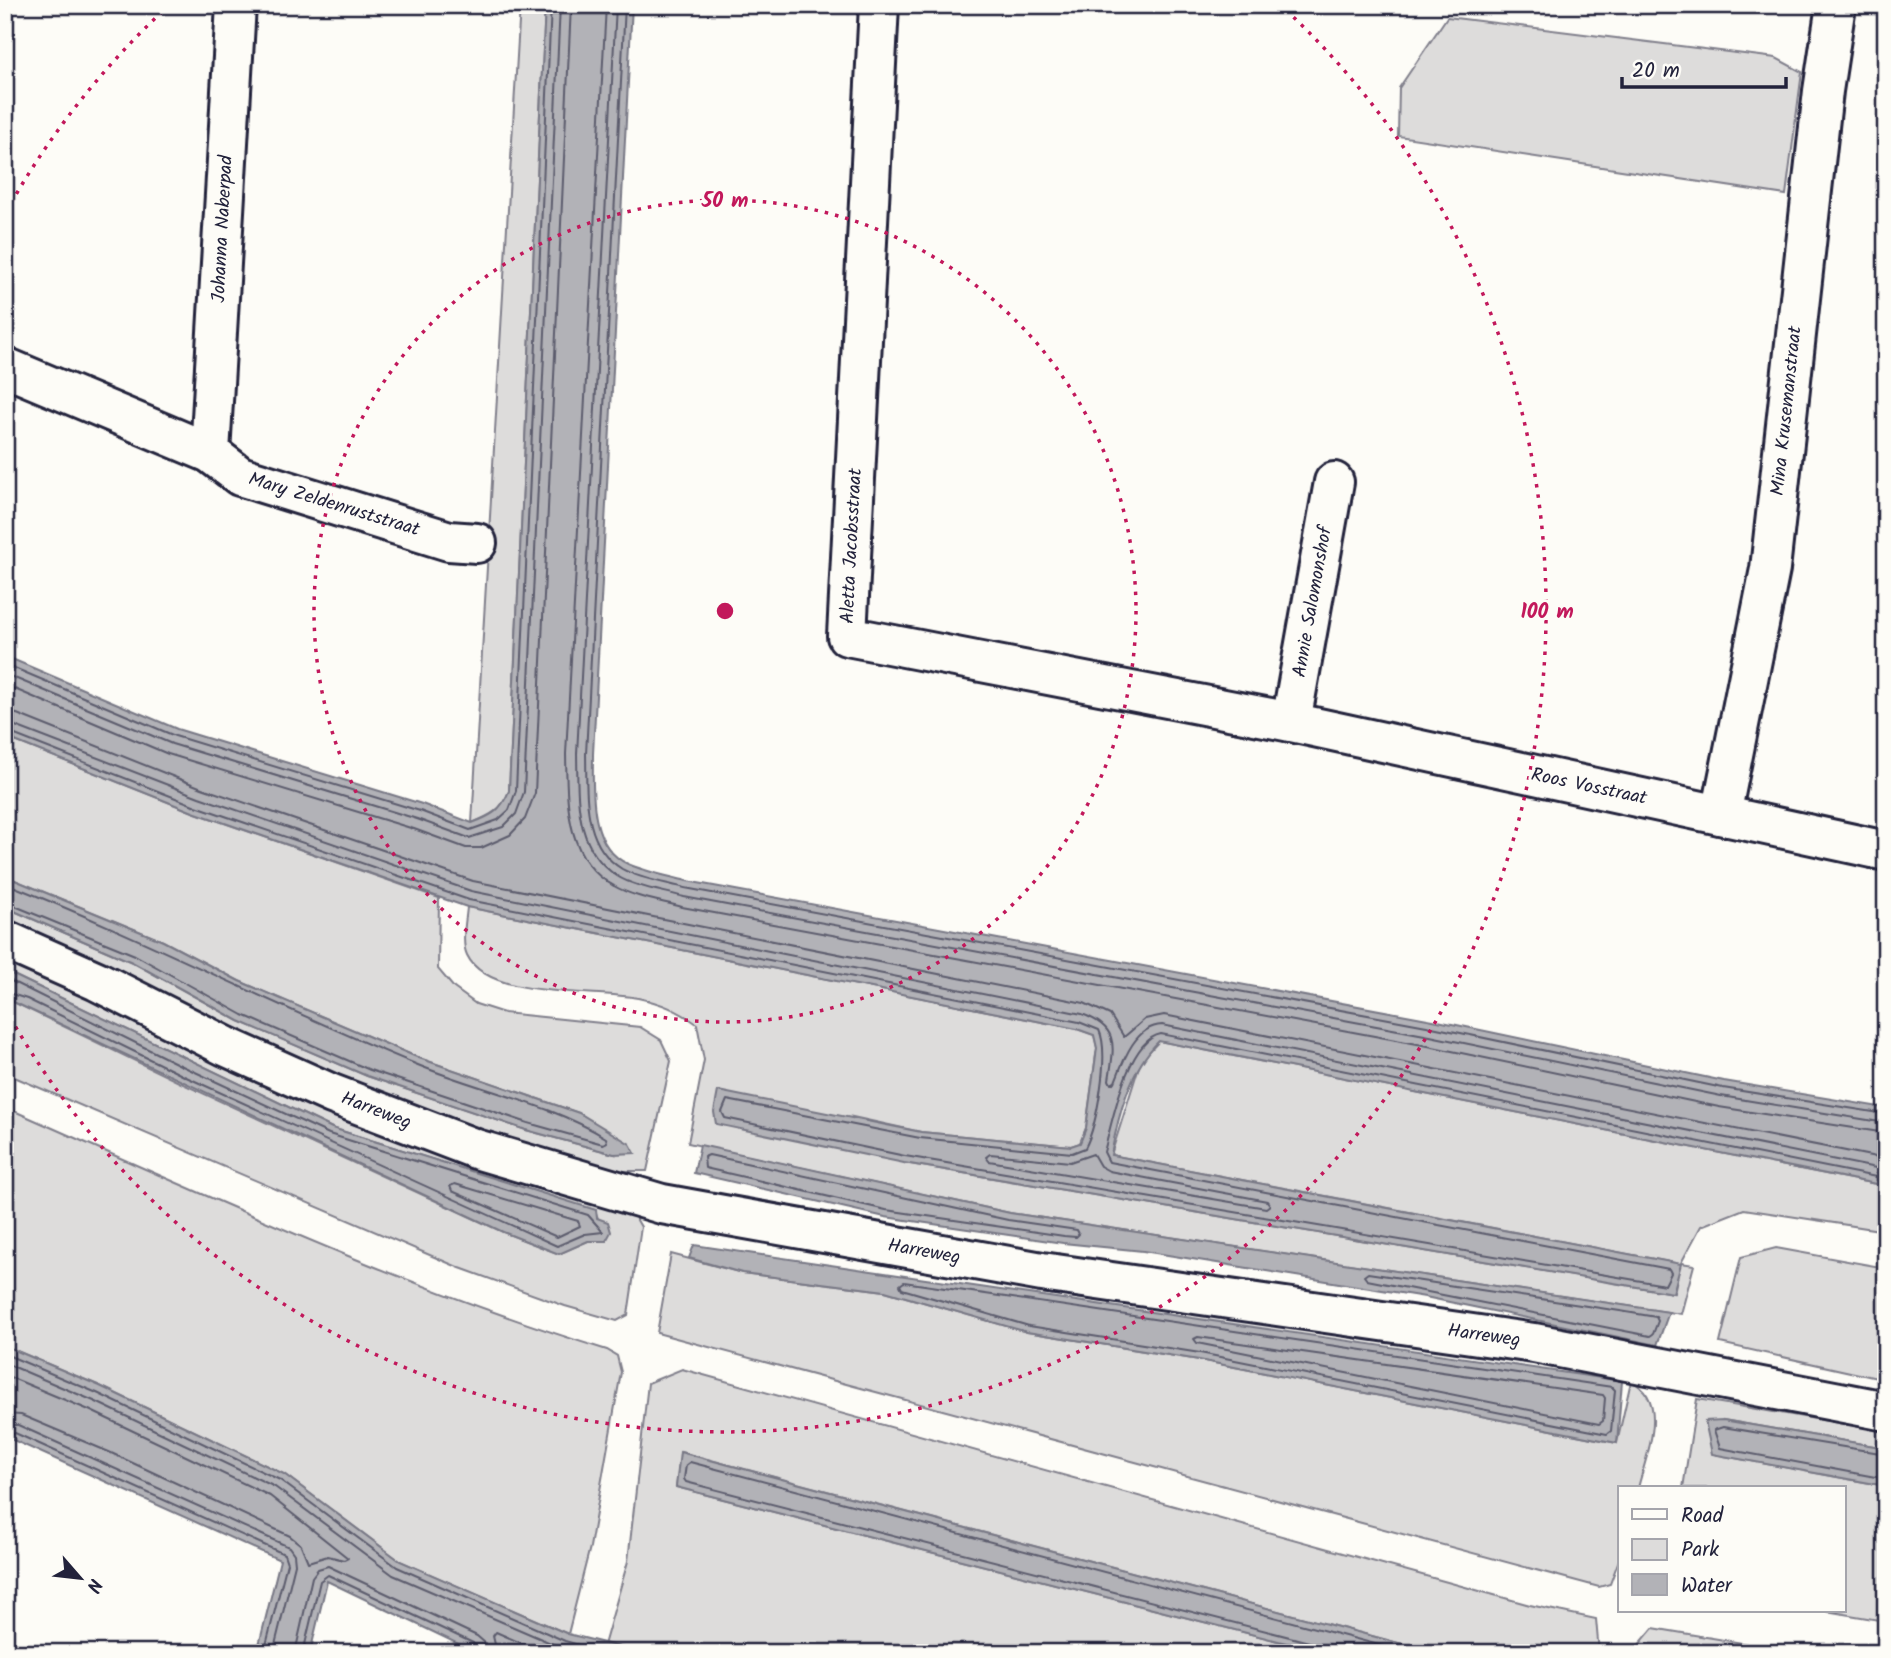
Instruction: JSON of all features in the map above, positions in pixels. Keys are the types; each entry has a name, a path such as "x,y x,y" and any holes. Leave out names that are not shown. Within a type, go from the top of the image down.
{"street":[{"name":"Johanna Naberpad","path":"210,453 236,5"},
{"name":"Aletta Jacobsstraat","path":"879,5 847,636 1291,722"},
{"name":"Mina Krusemanstraat","path":"1721,815 1770,569 1823,91 1836,5"},
{"name":"Mary Zeldenruststraat","path":"5,367 210,453 240,476 449,541 477,543"},
{"name":"Annie Salomonshof","path":"1291,722 1334,482"},
{"name":"Roos Vosstraat","path":"1291,722 1886,851"},
{"name":"Harreweg","path":"5,940 97,981 225,1046 332,1094 476,1149 662,1204 1042,1272 1534,1343 1886,1411"}],"green space":[{"path":"520,5 545,5 509,791 495,812 472,823"},
{"path":"1447,17 1776,58 1802,72 1786,195 1398,136 1399,88"},
{"path":"5,737 193,812 439,898 438,969 454,988 476,1004 504,1013 640,1027 661,1040 671,1061 647,1171 608,1171 438,1119 237,1032 140,981 5,921 5,907 132,962 239,1021 367,1076 526,1130 614,1154 579,1113 419,1058 239,981 163,941 5,876"},
{"path":"467,907 1077,1029 1094,1035 1097,1048 1086,1128 1080,1143 1071,1146 921,1132 853,1117 904,1163 1674,1293 1680,1264 1111,1155 1141,1060 1159,1041 1886,1186 1886,1231 1744,1209 1701,1226 1681,1263 1694,1265 1681,1314 1010,1213 688,1143 704,1060 697,1024 669,1008 638,998 544,990 497,979 479,969 467,955 464,938"},
{"path":"5,959 634,1215 641,1227 628,1315 617,1321 565,1306 460,1268 5,1073 5,998 503,1232 559,1254 588,1241 606,1241 595,1210 332,1128 5,971"},
{"path":"5,1107 378,1268 530,1325 607,1350 617,1356 621,1372 590,1547 568,1634 400,1561 284,1474 100,1386 5,1346"},
{"path":"1776,1248 1886,1268 1886,1380 1720,1343 1741,1257"},
{"path":"671,1254 742,1273 885,1291 1027,1332 1199,1360 1617,1443 1631,1381 1643,1390 1650,1401 1652,1429 1639,1486 1618,1486 1618,1562 1610,1584 1599,1587 657,1333"},
{"path":"682,1369 1530,1605 1596,1619 1599,1653 1436,1653 681,1452 676,1487 1325,1653 644,1653 604,1645 628,1561 648,1383"},
{"path":"1697,1399 1886,1431 1886,1448 1723,1420 1713,1454 1886,1486 1886,1653 1877,1653 1885,1621 1832,1612 1846,1612 1846,1486 1683,1486"},
{"path":"1653,1628 1801,1653 1632,1653"}],"water":[{"path":"545,5 632,5 593,754 594,800 599,831 615,856 635,867 687,881 1433,1020 1724,1081 1886,1108 1886,1186 1159,1041 1140,1065 1127,1094 1111,1155 1681,1264 1673,1293 904,1163 716,1124 714,1112 718,1091 921,1132 1071,1146 1080,1143 1086,1128 1097,1048 1094,1035 1077,1029 467,907 193,812 5,737 5,656 177,729 422,804 472,823 490,815 503,803 509,791"},
{"path":"5,876 163,941 239,981 419,1058 579,1113 630,1144 635,1153 614,1154 526,1130 367,1076 239,1021 132,962 5,907"},
{"path":"5,971 332,1128 596,1210 597,1218 608,1222 611,1232 606,1241 588,1241 559,1254 503,1232 5,998"},
{"path":"700,1145 1010,1213 1669,1312 1657,1345 1425,1297 1143,1251 1063,1243 885,1217 694,1173"},
{"path":"694,1245 1622,1381 1617,1443 1199,1360 1027,1332 885,1291 742,1273 689,1258"},
{"path":"5,1346 100,1386 284,1474 400,1561 568,1634 644,1653 477,1653 327,1581 310,1653 257,1653 280,1560 11,1439 5,1448"},
{"path":"1723,1420 1886,1448 1886,1486 1712,1454 1705,1421"},
{"path":"680,1452 1436,1653 1325,1653 676,1487"}]}
